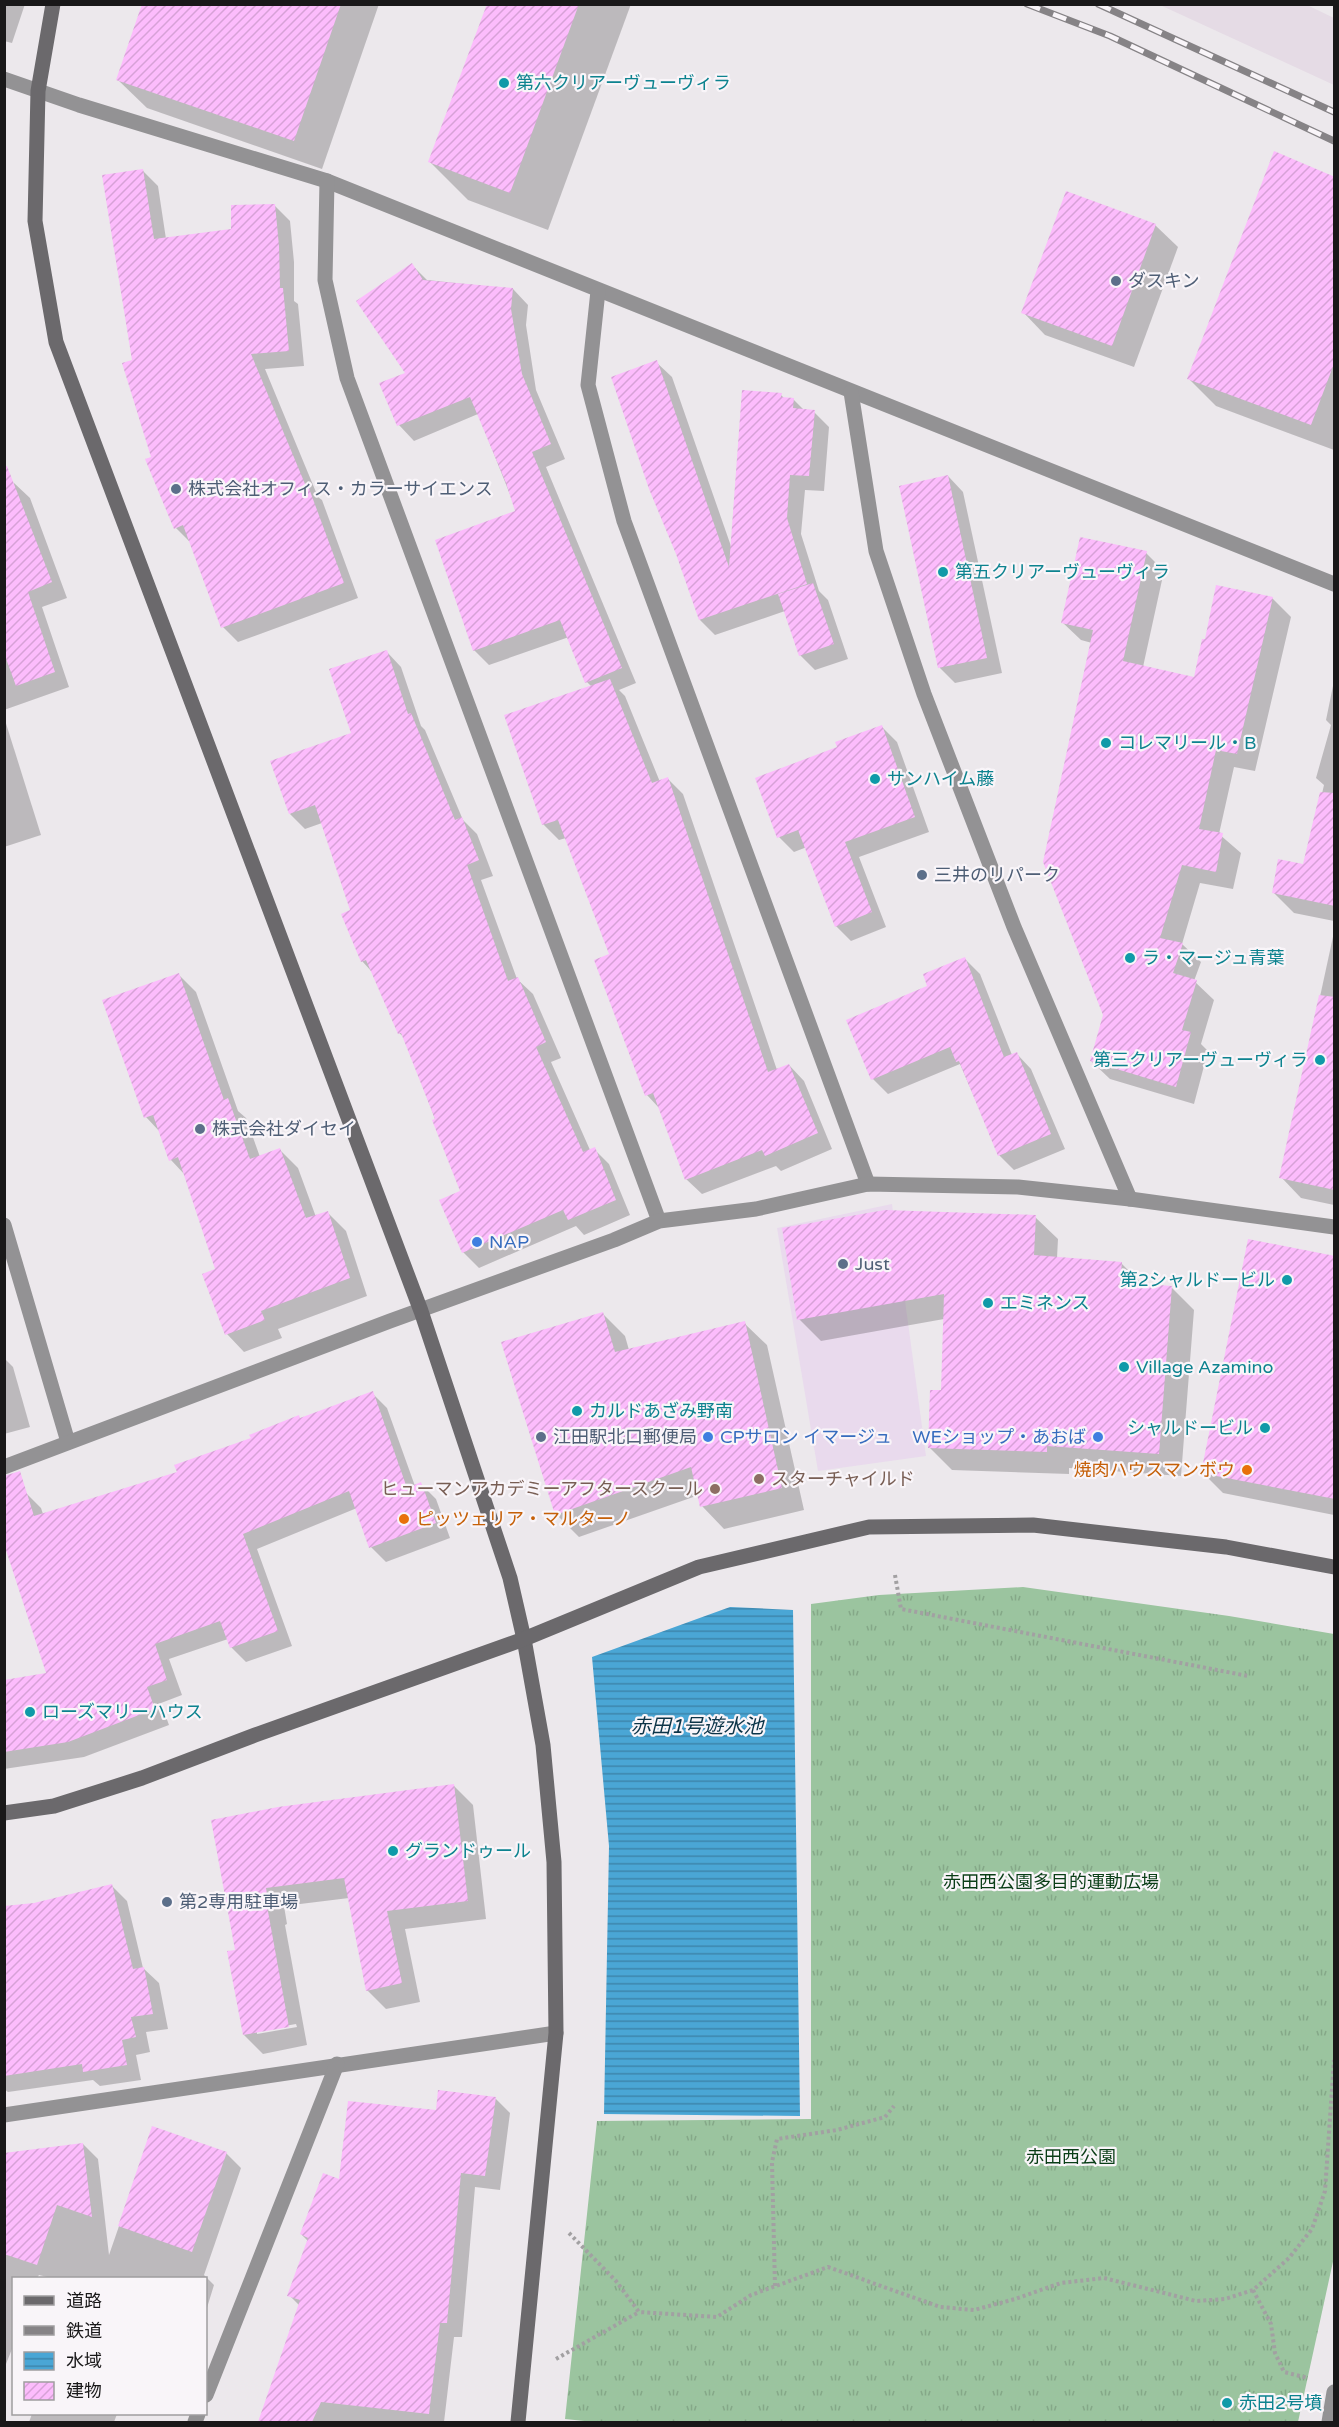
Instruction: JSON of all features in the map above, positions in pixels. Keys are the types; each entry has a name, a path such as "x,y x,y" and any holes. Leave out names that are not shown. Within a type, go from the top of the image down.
{"street":[{"path":"53,4 38,91 35,221 56,342 421,1311 510,1578 524,1639 543,1745 554,1862 556,2033 518,2422"},
{"path":"4,79 327,181 1335,584"},
{"path":"327,181 325,280 347,378 659,1221"},
{"path":"598,291 588,385 624,521 868,1184"},
{"path":"851,392 876,551 924,693 1014,927 1130,1199"},
{"path":"4,1467 614,1240 659,1221 756,1209 868,1184 1018,1186 1335,1227"},
{"path":"4,1225 68,1442"},
{"path":"4,1813 54,1806 142,1778 524,1639 699,1567 869,1527 1034,1525 1226,1547 1335,1567"},
{"path":"4,2115 556,2033"},
{"path":"207,2392 337,2064"},
{"path":"1329,2422 1334,2397"}],"path":[{"path":"895,1575 901,1609 1248,1676"},
{"path":"555,2360 639,2312 717,2317 751,2295 828,2267 940,2307 974,2310 1060,2283 1104,2278 1196,2301 1225,2299 1253,2290 1289,2258 1312,2229 1325,2191 1335,2060"},
{"path":"776,2286 772,2162 777,2139 837,2130 885,2117 894,2106"},
{"path":"565,2229 616,2281 639,2312"},
{"path":"1253,2290 1271,2324 1275,2353 1284,2372 1314,2380"}],"shaded area":[{"path":"1160,5 1307,5 1334,18 1334,85"},
{"path":"892,1204 926,1456 818,1471 777,1228"}],"green space":[{"name":"赤田西公園","path":"1023,1587 1229,1616 1334,1634 1334,2257 1298,2422 594,2422 565,2419 597,2121 811,2119 811,1604 879,1595"}],"water":[{"name":"赤田1号遊水池","path":"730,1607 793,1610 800,2116 604,2114 609,1846 592,1657"}],"building":[{"path":"142,4 341,4 294,141 116,80"},
{"name":"第六クリアーヴューヴィラ","path":"487,4 579,4 510,193 428,162"},
{"path":"1274,151 1335,177 1335,361 1311,425 1187,379"},
{"path":"143,169 154,239 231,229 231,205 275,204 280,288 283,288 289,351 251,354 305,484 307,483 344,583 221,628 183,525 174,529 145,459 151,457 122,363 132,360 102,175"},
{"path":"1066,191 1156,224 1112,346 1021,313"},
{"path":"412,263 423,280 513,288 511,309 522,374 551,444 532,452 622,668 585,683 560,620 473,651 435,540 515,511 506,483 470,397 397,426 379,383 405,373 356,301"},
{"path":"657,360 729,567 742,390 782,393 781,397 794,398 793,408 815,410 809,476 790,475 787,518 807,584 699,620 676,554 649,489 611,377"},
{"path":"7,466 52,582 28,592 55,672 16,686 4,653 4,467"},
{"name":"第五クリアーヴューヴィラ","path":"948,475 987,658 938,668 899,486"},
{"path":"1080,537 1147,551 1123,661 1194,677 1202,639 1205,639 1216,585 1273,597 1237,754 1216,750 1199,829 1223,833 1216,872 1182,865 1160,938 1183,943 1173,973 1197,980 1182,1030 1191,1032 1176,1087 1090,1061 1103,1015 1043,862 1093,630 1061,623"},
{"path":"813,583 834,644 799,656 778,594"},
{"path":"387,650 408,714 411,713 455,820 462,817 479,860 467,865 508,981 518,977 546,1042 536,1047 583,1152 595,1147 616,1200 568,1220 563,1210 462,1253 439,1200 460,1191 401,1033 398,1034 366,960 361,962 341,914 350,910 315,805 289,814 270,761 351,733 329,669"},
{"path":"610,679 652,783 668,777 768,1072 789,1064 818,1133 765,1156 762,1150 685,1180 653,1093 645,1096 594,960 609,954 558,820 542,825 504,715"},
{"path":"882,725 915,817 845,842 872,912 835,927 798,830 777,838 755,778 837,747 835,742"},
{"path":"1320,792 1335,793 1335,906 1272,893 1278,859 1303,864"},
{"path":"965,957 1004,1057 1017,1052 1051,1134 998,1156 959,1061 956,1062 950,1047 871,1080 846,1020 927,986 923,974"},
{"path":"179,973 224,1100 228,1098 250,1159 280,1148 306,1218 328,1211 350,1278 261,1311 265,1320 225,1335 202,1274 215,1269 178,1157 169,1161 153,1115 144,1118 102,1000"},
{"name":"第三クリアーヴューヴィラ","path":"1319,995 1335,997 1335,1190 1279,1178"},
{"path":"885,1210 1036,1215 1034,1255 1122,1262 1120,1282 1172,1286 1159,1454 1047,1446 1047,1452 928,1448 930,1390 941,1390 944,1294 797,1320 782,1228"},
{"path":"1248,1239 1335,1256 1335,1499 1201,1473"},
{"path":"603,1312 615,1352 745,1321 782,1488 700,1507 691,1467 555,1515 501,1342"},
{"path":"373,1391 407,1488 421,1482 436,1523 369,1548 349,1491 243,1534 278,1631 230,1648 220,1621 155,1644 167,1680 147,1687 155,1709 68,1742 4,1752 4,1680 46,1673 4,1544 4,1476 20,1471 34,1516 177,1472 174,1465 251,1438 249,1435 299,1415 300,1418"},
{"path":"454,1784 468,1901 387,1911 402,1983 366,1991 344,1878 266,1888 269,1906 267,1906 289,2027 243,2035 227,1951 235,1950 211,1820 278,1807"},
{"path":"112,1884 133,1969 144,1967 153,2014 131,2017 136,2037 122,2040 127,2065 83,2072 82,2064 4,2076 4,1906 34,1903"},
{"path":"438,2090 496,2097 485,2176 461,2173 447,2323 440,2323 429,2414 321,2402 312,2422 258,2422 300,2300 287,2296 308,2238 300,2234 323,2173 339,2179 348,2101 436,2110"},
{"path":"152,2126 227,2152 192,2252 118,2226"},
{"path":"83,2143 92,2217 57,2205 37,2265 4,2254 4,2153"}],"railway":[{"path":"1027,4 1110,36 1334,141"},
{"path":"1098,4 1334,112"}],"place":[{"name":"第六クリアーヴューヴィラ","path":"504,83"},
{"name":"ダスキン","path":"1116,281"},
{"name":"株式会社オフィス・カラーサイエンス","path":"176,489"},
{"name":"第五クリアーヴューヴィラ","path":"943,572"},
{"name":"コレマリール・B","path":"1106,743"},
{"name":"サンハイム藤","path":"875,779"},
{"name":"三井のリパーク","path":"922,875"},
{"name":"ラ・マージュ青葉","path":"1130,958"},
{"name":"第三クリアーヴューヴィラ","path":"1320,1060"},
{"name":"株式会社ダイセイ","path":"200,1129"},
{"name":"NAP","path":"477,1242"},
{"name":"Just","path":"843,1264"},
{"name":"第2シャルドービル","path":"1287,1280"},
{"name":"エミネンス","path":"988,1303"},
{"name":"Village Azamino","path":"1124,1367"},
{"name":"カルドあざみ野南","path":"577,1411"},
{"name":"シャルドービル","path":"1265,1428"},
{"name":"江田駅北口郵便局","path":"541,1437"},
{"name":"CPサロン イマージュ","path":"708,1437"},
{"name":"WEショップ・あおば","path":"1098,1437"},
{"name":"焼肉ハウスマンボウ","path":"1247,1470"},
{"name":"スターチャイルド","path":"759,1479"},
{"name":"ヒューマンアカデミーアフタースクール","path":"715,1489"},
{"name":"ピッツェリア・マルターノ","path":"404,1519"},
{"name":"ローズマリーハウス","path":"30,1712"},
{"name":"グランドゥール","path":"393,1851"},
{"name":"第2専用駐車場","path":"167,1902"},
{"name":"赤田2号墳","path":"1227,2403"}],"park label":[{"name":"赤田西公園多目的運動広場","path":"1051,1882"}]}
